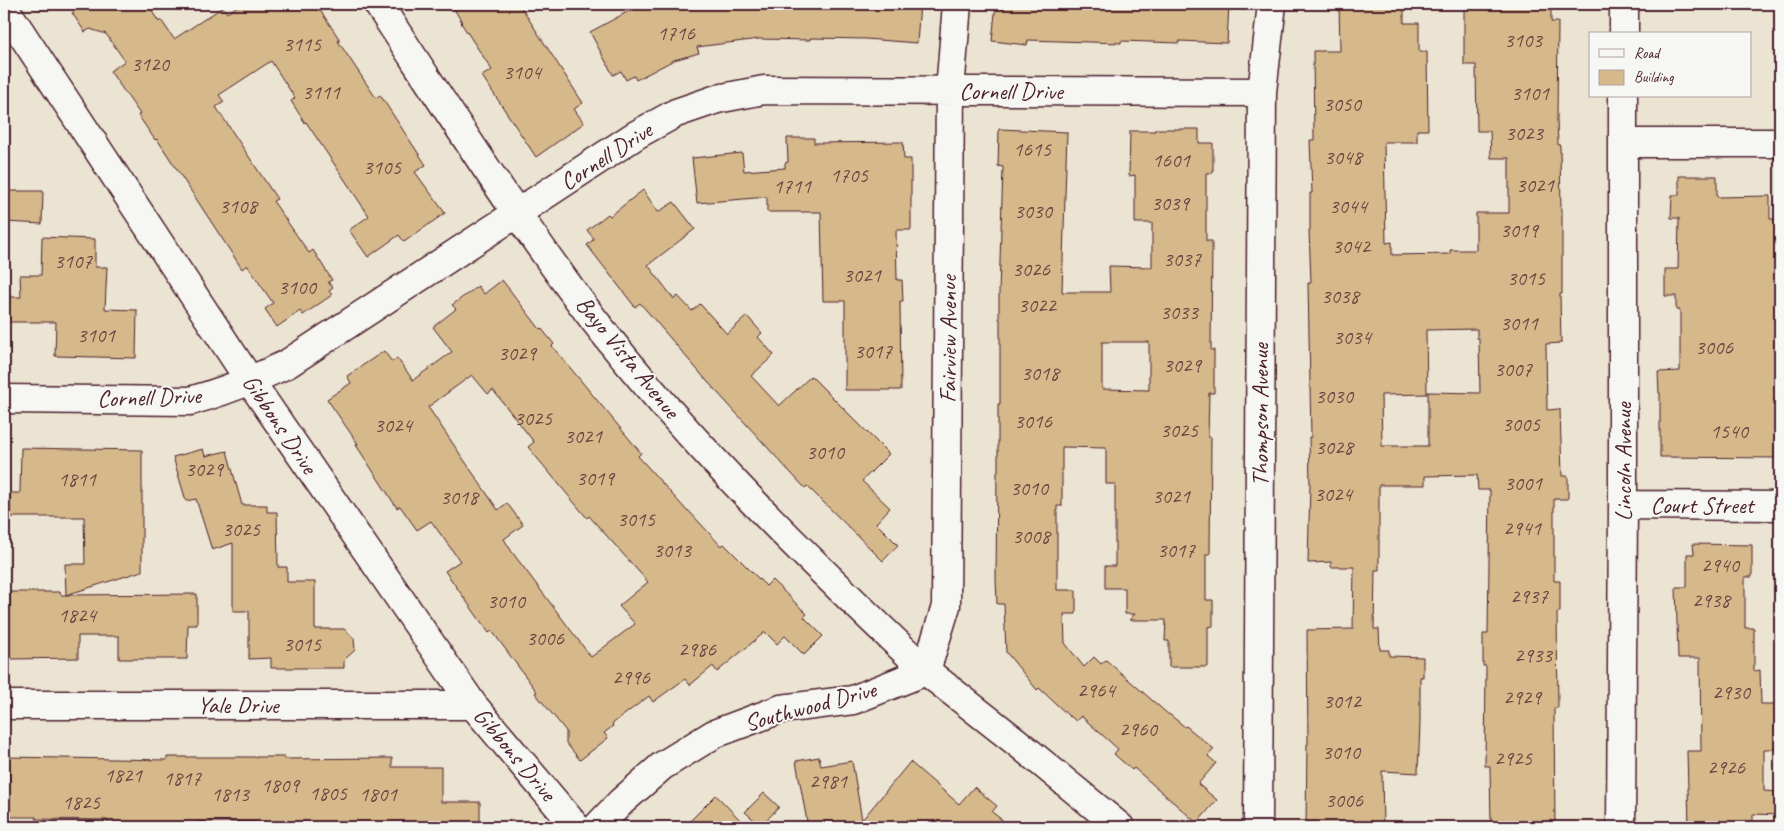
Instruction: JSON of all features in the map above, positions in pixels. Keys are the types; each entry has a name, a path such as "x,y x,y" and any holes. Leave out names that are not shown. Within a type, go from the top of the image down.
{"street":[{"name":"Bayo Vista Avenue","path":"378,4 518,214 595,320 670,411 749,498 826,576 926,671"},
{"name":"Fairview Avenue","path":"926,671 946,606 950,91 957,4"},
{"name":"Thompson Avenue","path":"1258,827 1262,92 1272,4"},
{"path":"1624,4 1624,32"},
{"name":"Gibbons Drive","path":"4,7 250,382 473,704 576,827"},
{"name":"Cornell Drive","path":"4,399 190,401 250,382 287,364 636,135 676,113 717,98 764,90 1262,92"},
{"name":"Lincoln Avenue","path":"1621,827 1623,98"},
{"path":"1623,143 1780,143"},
{"name":"Court Street","path":"1623,505 1780,506"},
{"path":"926,671 1120,827"},
{"name":"Southwood Drive","path":"597,827 621,802 662,766 714,734 781,709 852,700 926,671"},
{"name":"Yale Drive","path":"4,705 473,704"}],"building":[{"path":"85,4 147,4 174,39 223,7 227,13 241,4 316,4 376,98 380,95 426,165 415,172 445,213 404,242 399,235 368,257 349,230 369,216 291,101 295,98 271,61 219,95 224,102 216,107 277,199 273,201 309,253 313,250 332,280 328,282 333,288 329,291 332,295 303,315 300,311 277,327 265,309 273,303 247,265 242,269 110,71 125,61 106,34 90,29 85,32 72,13"},
{"path":"451,4 519,4 583,103 574,109 584,123 536,157 482,76 492,70 461,23"},
{"path":"642,4 920,4 917,43 866,39 759,39 697,47 699,53 674,60 636,80 634,76 626,80 621,71 613,75 590,32"},
{"path":"996,4 1229,4 1227,43 1121,41 1121,43 1028,40 1027,45 992,41"},
{"path":"1339,4 1404,4 1404,23 1419,23 1419,52 1427,52 1428,130 1417,130 1417,142 1384,142 1386,243 1392,242 1392,255 1450,254 1450,250 1476,250 1476,213 1509,213 1509,158 1491,158 1490,131 1477,131 1476,65 1464,65 1464,4 1551,4 1551,22 1558,22 1557,121 1558,145 1560,145 1562,213 1561,343 1546,344 1547,410 1560,409 1562,476 1568,476 1568,499 1554,499 1554,581 1560,581 1560,612 1557,612 1558,708 1554,708 1555,827 1491,827 1490,766 1485,766 1486,666 1483,666 1483,634 1488,634 1490,490 1478,490 1477,475 1425,476 1425,485 1379,485 1379,570 1375,570 1374,629 1379,629 1380,650 1389,650 1389,656 1423,657 1423,677 1420,677 1418,773 1382,771 1383,827 1306,827 1308,744 1307,630 1353,629 1354,567 1331,567 1331,562 1308,563 1309,437 1311,437 1308,283 1311,283 1309,230 1310,193 1312,193 1310,140 1314,140 1313,51 1340,51","holes":["1477,329 1477,338 1479,338 1480,393 1428,392 1428,446 1382,446 1381,395 1427,394 1426,330"]},
{"path":"999,129 1067,132 1062,292 1110,292 1109,266 1152,267 1152,223 1135,223 1135,175 1129,176 1130,131 1199,129 1199,143 1213,143 1213,173 1206,173 1206,241 1212,241 1211,350 1214,350 1214,393 1209,393 1208,437 1211,437 1210,554 1206,554 1206,600 1213,600 1213,626 1208,627 1208,667 1169,667 1169,641 1165,641 1166,620 1129,620 1135,614 1125,614 1125,588 1105,588 1105,566 1115,566 1115,484 1106,484 1106,448 1062,447 1062,506 1057,506 1057,590 1076,590 1076,614 1064,614 1065,643 1084,667 1094,657 1101,664 1106,660 1169,715 1214,749 1208,756 1216,763 1198,784 1217,800 1197,823 1134,768 1132,770 1114,754 1118,749 1081,716 1076,721 1039,688 1037,690 1006,652 1004,604 997,604 996,579 998,404 1000,404 999,292 1003,167 998,166","holes":["1102,342 1149,342 1149,390 1102,389"]},
{"path":"787,138 814,138 814,143 903,142 904,159 911,159 911,230 896,230 897,280 902,280 903,301 900,301 901,390 845,390 845,301 823,301 821,212 767,212 767,197 697,203 692,158 742,153 744,171 785,168 785,163 788,162"},
{"path":"1679,176 1717,176 1717,197 1770,196 1770,219 1780,219 1780,270 1776,270 1774,352 1780,353 1780,458 1660,457 1660,393 1658,372 1680,371 1680,310 1676,310 1676,296 1665,296 1665,269 1678,269 1679,218 1671,218 1672,195 1679,195"},
{"path":"643,190 658,212 674,202 695,229 648,265 674,299 678,296 692,311 700,304 727,334 747,316 762,333 758,337 774,355 751,376 779,406 811,376 889,454 862,481 890,508 876,523 898,545 883,561 807,486 805,488 707,381 640,303 635,307 587,245 594,239 587,230 608,214 610,216"},
{"path":"6,191 43,191 42,224 6,222"},
{"path":"42,237 95,239 95,267 107,267 105,309 137,310 136,358 55,356 56,322 4,322 4,297 21,297 20,275 41,275"},
{"path":"502,280 554,344 552,346 641,453 638,456 687,511 721,546 724,544 766,586 772,580 807,614 804,617 823,636 804,655 785,636 777,644 765,632 717,672 713,666 690,685 685,679 653,702 649,696 612,724 613,726 604,733 608,738 580,760 566,743 566,731 535,693 537,692 492,631 489,633 445,571 460,561 431,521 417,530 400,506 397,508 356,445 358,444 327,399 351,383 347,376 384,351 392,362 397,358 413,380 452,352 433,327 456,309 452,305 478,286 484,294","holes":["472,375 488,394 493,390 534,442 528,447 587,518 589,516 648,582 619,606 635,624 591,657 504,539 523,525 507,503 498,510 428,407"]},
{"path":"21,448 142,450 142,571 66,595 65,564 85,564 84,517 10,517 10,493 20,493"},
{"path":"203,449 205,456 227,451 242,505 267,505 267,512 277,512 278,567 287,567 287,582 315,582 315,629 344,629 354,638 355,650 344,660 344,668 271,668 271,658 249,659 249,611 233,611 233,543 212,550 196,499 186,501 173,457"},
{"path":"1693,544 1752,545 1752,577 1745,577 1745,628 1754,628 1754,671 1760,670 1761,704 1780,704 1780,749 1764,749 1764,791 1780,792 1780,815 1753,814 1753,827 1689,827 1687,751 1701,751 1700,658 1678,658 1676,587 1687,587 1687,554 1694,554"},
{"path":"10,592 60,592 61,595 197,594 197,625 188,625 187,659 119,659 119,636 78,636 78,658 10,659"},
{"path":"9,757 167,760 167,757 392,758 392,767 441,767 441,802 480,802 480,827 318,826 318,823 255,822 196,822 196,824 107,823 107,820 10,817"},
{"path":"819,757 821,766 852,761 862,820 910,762 959,804 974,787 997,806 992,812 1011,827 808,827 796,761"},
{"path":"764,793 779,807 761,826 745,812"},
{"path":"716,795 747,827 684,827"}]}
